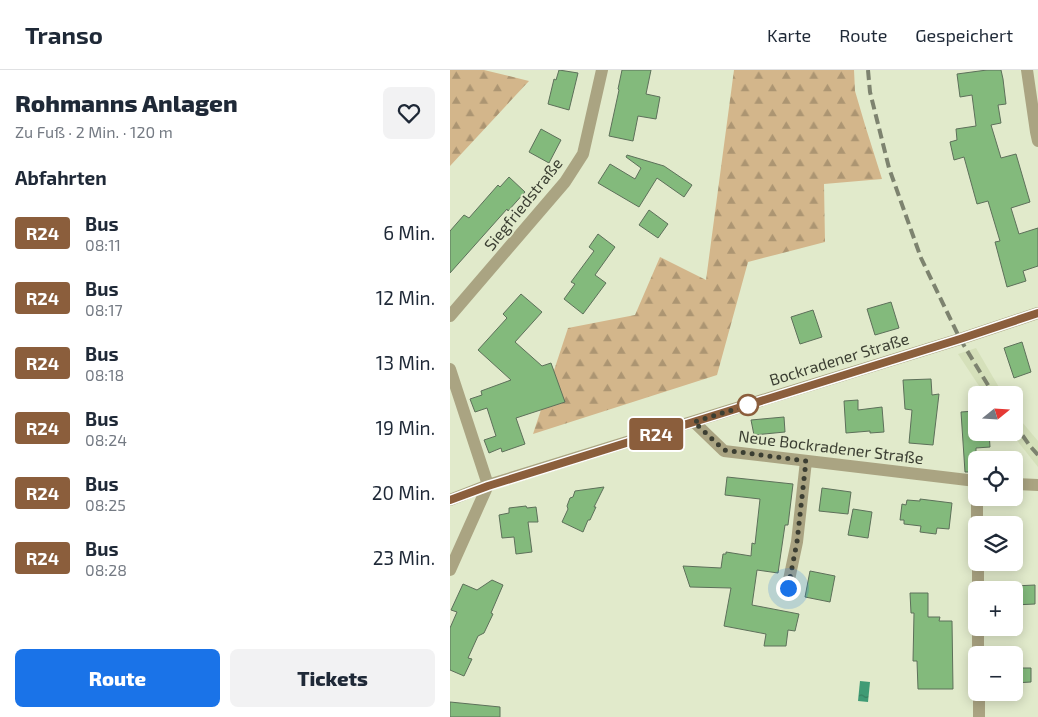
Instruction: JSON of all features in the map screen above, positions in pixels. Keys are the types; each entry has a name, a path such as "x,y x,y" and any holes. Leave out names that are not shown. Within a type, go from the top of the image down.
{"street":[{"name":"Siegfriedstraße","path":"450,316 565,182 583,154 602,70"},
{"path":"1027,70 1038,141"},
{"name":"Bockradener Straße","path":"450,500 488,486 960,339 1038,312"},
{"path":"450,369 488,486 450,570"},
{"name":"Neue Bockradener Straße","path":"694,422 724,450 968,480"},
{"path":"788,588 797,542 806,461"},
{"path":"1023,484 1038,485"},
{"path":"979,701 979,717"}],"shaded area":[{"path":"976,348 999,386 979,386 958,354"},
{"path":"1023,423 1038,441 1038,467 1017,441 1023,441"}],"green space":[{"path":"450,70 484,70 529,81 450,166"},
{"path":"734,70 854,70 855,91 882,179 824,184 825,242 748,262 717,375 533,434 568,328 635,315 660,257 706,280"}],"water":[{"path":"860,681 870,682 868,702 858,701"}],"building":[{"path":"559,70 578,73 569,110 548,104 554,79 556,80"},
{"path":"622,70 651,70 646,94 660,97 656,119 638,116 633,141 609,136"},
{"path":"1001,70 1003,79 1006,104 998,105 1001,123 991,125 1001,158 1016,154 1030,202 1011,208 1019,234 1038,228 1038,266 1023,271 1026,281 1007,287 995,242 1000,241 988,201 977,204 964,157 954,160 950,142 957,140 956,129 976,126 972,95 960,97 957,74"},
{"path":"541,129 561,140 549,163 529,152"},
{"path":"627,155 664,166 692,185 684,197 657,178 639,207 598,183 610,164 635,179 641,168 626,157"},
{"path":"509,177 525,192 508,211 507,209 450,273 450,231 464,215 469,218 498,185 500,187"},
{"path":"649,210 668,224 658,238 639,225"},
{"path":"598,234 615,247 595,275 606,283 583,314 564,299 575,284 571,282 594,251 589,247"},
{"path":"521,294 542,312 515,342 542,366 551,363 565,402 516,418 525,444 502,452 501,448 489,453 484,440 496,436 487,408 475,412 470,399 482,395 481,391 511,380 478,350 507,318 503,314"},
{"path":"891,302 899,328 875,335 867,309"},
{"path":"813,310 822,337 800,344 791,317"},
{"path":"1022,342 1031,372 1014,378 1004,348"},
{"path":"931,379 932,395 939,394 933,445 909,443 912,410 905,409 903,380"},
{"path":"858,400 858,410 882,407 884,432 846,433 844,401"},
{"path":"961,412 968,412 968,441 990,441 990,447 976,448 976,451 968,451 968,472 965,472"},
{"path":"784,417 785,432 754,435 751,420"},
{"path":"727,477 793,484 788,525 785,525 778,573 757,570 752,605 799,614 795,631 788,630 786,646 764,646 766,634 724,626 731,588 690,587 683,566 721,568 723,554 726,554 726,552 751,556 752,543 755,544 760,499 725,495"},
{"path":"604,487 583,532 562,522 568,509 567,506 570,498 573,497 575,491"},
{"path":"822,488 851,492 848,514 819,511"},
{"path":"920,499 952,503 949,529 937,528 936,534 920,532 921,526 904,524 904,520 900,520 902,504 906,505 907,500 920,501"},
{"path":"526,506 527,508 536,507 538,522 528,522 532,552 516,554 514,537 502,538 499,515 509,513 509,508"},
{"path":"853,509 872,512 868,538 848,535"},
{"path":"810,571 835,576 830,602 805,597"},
{"path":"492,580 503,585 484,633 478,636 468,658 472,659 464,676 450,670 450,628 457,612 451,610 463,584 477,590"},
{"path":"1035,585 1035,604 1023,605 1023,586"},
{"path":"910,593 928,593 928,617 940,617 939,621 952,621 953,689 918,689 917,661 913,661 914,613 911,613"},
{"path":"1023,668 1031,668 1031,682 1023,682"},
{"path":"450,702 500,707 500,717 450,717"}],"railway":[{"path":"868,70 870,92 889,168 921,258 960,339 989,386"},
{"path":"1023,436 1038,455"}],"bus line":[{"name":"R24","path":"450,500 488,486 1038,313"}],"route":[{"path":"748,405 694,422 724,450 806,461 797,542 788,588"}]}
